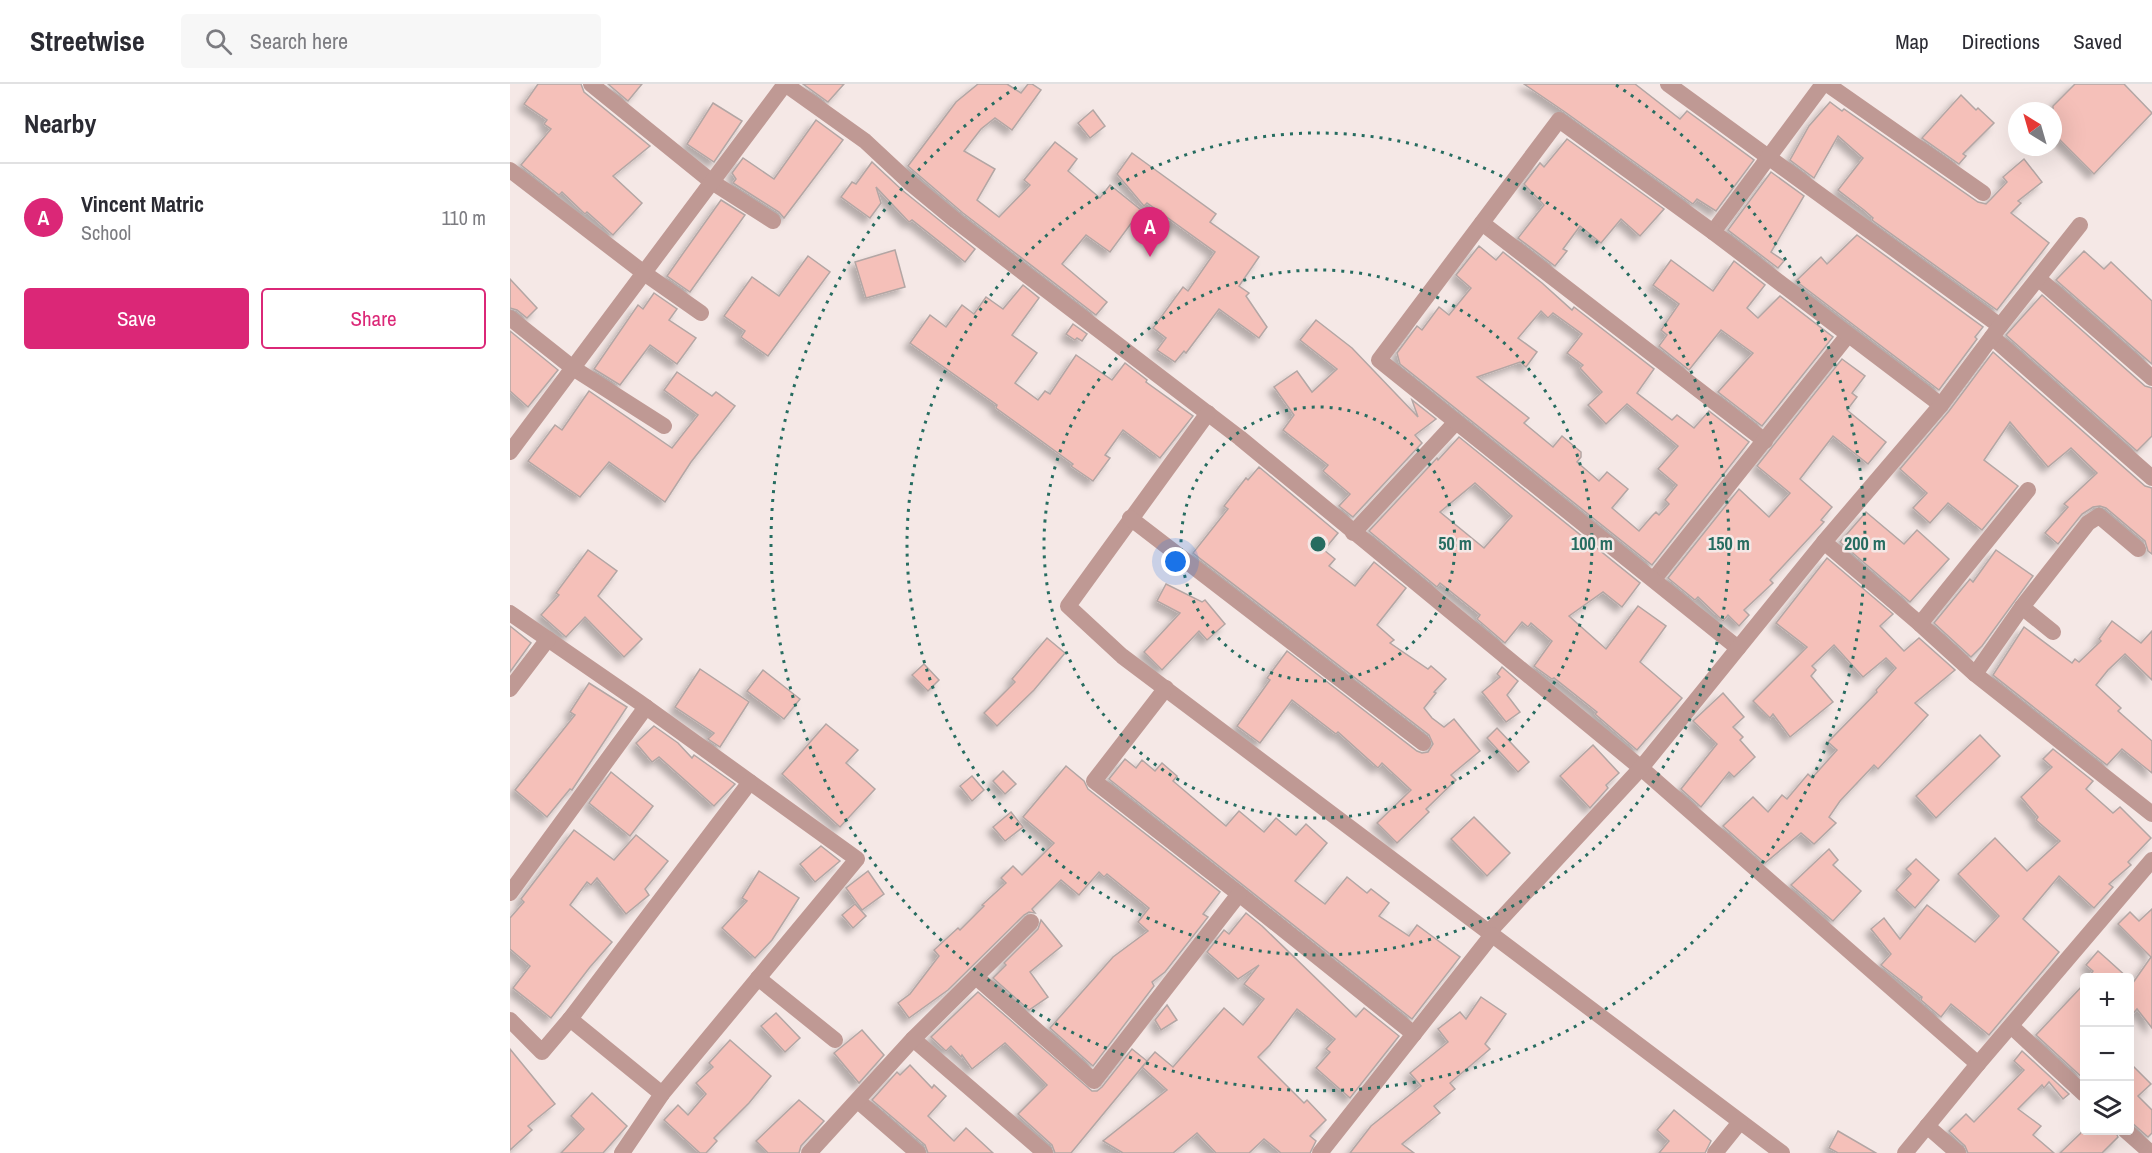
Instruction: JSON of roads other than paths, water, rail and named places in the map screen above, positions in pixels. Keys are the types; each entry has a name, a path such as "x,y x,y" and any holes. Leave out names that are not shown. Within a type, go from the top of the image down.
{"street":[{"path":"591,84 712,182 773,221"},
{"path":"510,452 785,84 865,141 956,221 1208,413 1641,768 1978,1064"},
{"path":"1668,84 1996,332 2152,478"},
{"path":"1713,232 1825,84 1983,193"},
{"path":"1738,648 1380,360 1559,120 1713,232 1941,405"},
{"path":"510,170 644,273 701,313"},
{"path":"1482,223 1765,441"},
{"path":"1320,1153 1491,934 1641,768 1824,542 1941,405 2080,225"},
{"path":"2039,279 2152,378"},
{"path":"510,318 573,368 664,426"},
{"path":"1654,579 1848,335"},
{"path":"1208,413 1068,606 1122,656 1782,1153"},
{"path":"1353,533 1456,422"},
{"path":"1920,624 2028,490"},
{"path":"1975,674 2022,608 2088,523 2099,516 2138,549"},
{"path":"1130,518 1423,743"},
{"path":"1824,542 1975,674 2152,814"},
{"path":"2022,608 2053,632"},
{"path":"510,613 646,707 856,859 662,1094 622,1153"},
{"path":"510,689 548,639"},
{"path":"1166,688 1094,781 1414,1034"},
{"path":"510,893 646,707"},
{"path":"510,1020 542,1052 570,1020 750,782"},
{"path":"1905,1153 2152,860"},
{"path":"976,977 1094,1081 1239,894"},
{"path":"809,1153 913,1039 1031,922"},
{"path":"758,978 835,1040"},
{"path":"570,1020 662,1094"},
{"path":"2011,1026 2080,1089"},
{"path":"913,1039 1045,1153"},
{"path":"858,1101 918,1153"},
{"path":"1715,1153 1740,1122"},
{"path":"1927,1126 1958,1153"},
{"path":"2131,1135 2151,1153"}],"place":[{"name":"Vincent Matric","path":"1150,257"}]}
